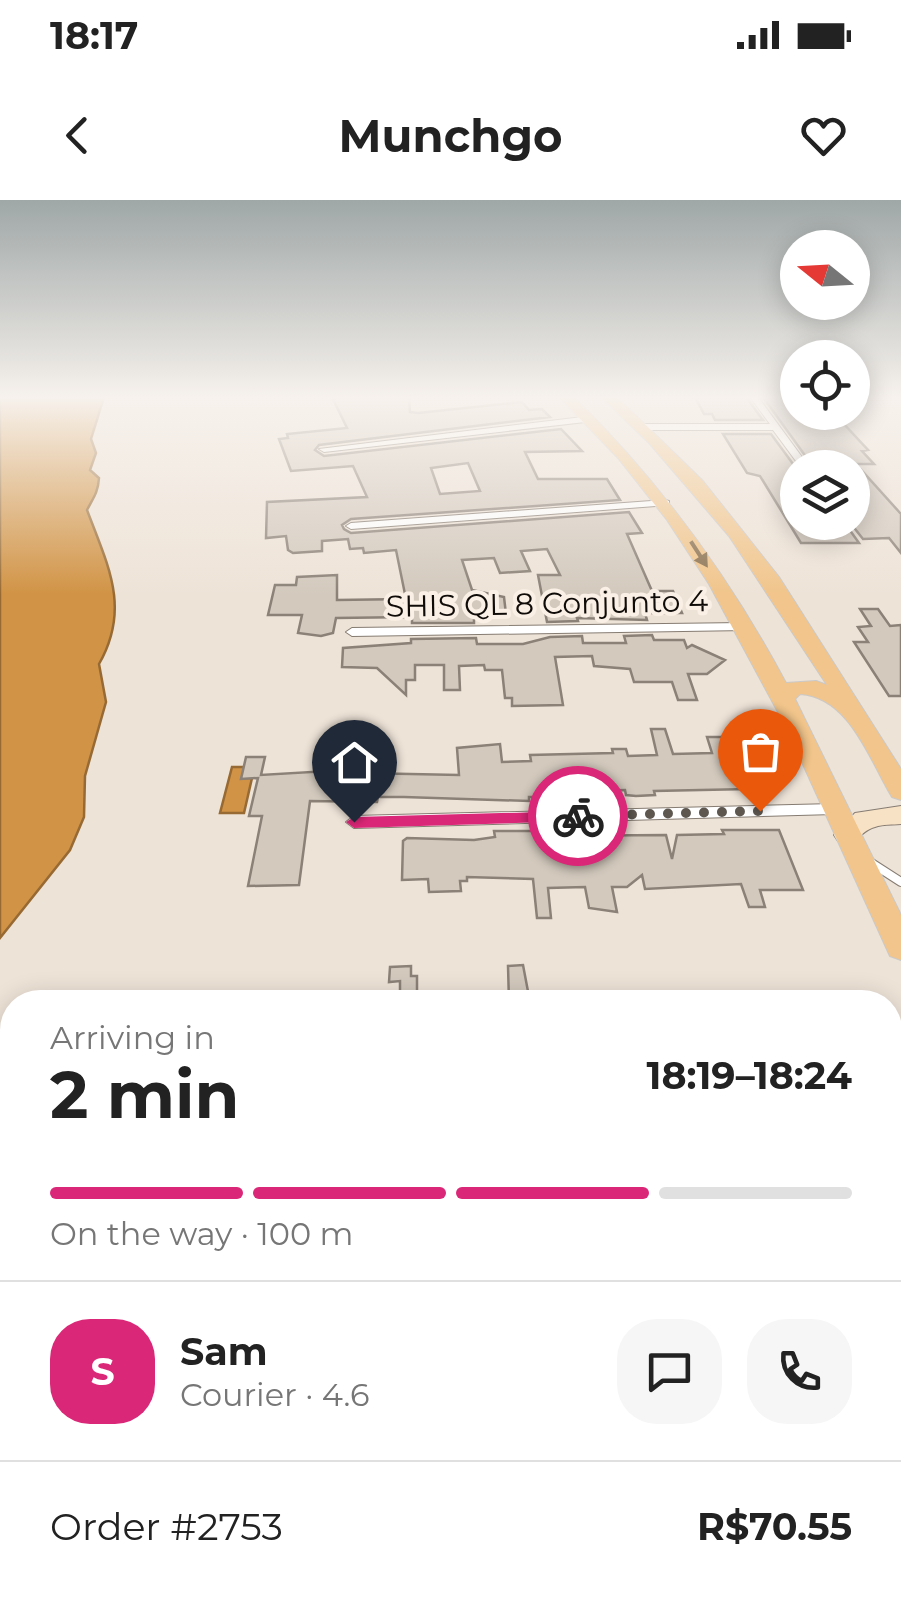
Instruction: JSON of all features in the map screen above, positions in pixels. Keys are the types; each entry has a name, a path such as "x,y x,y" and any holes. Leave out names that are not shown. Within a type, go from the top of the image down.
{"main road":[{"path":"637,463 633,465 664,504 763,660 900,943"},
{"path":"679,463 772,575 901,791"},
{"path":"763,660 794,675 830,670"},
{"path":"781,698 795,687 816,688 856,713"}],"street":[{"path":"351,526 664,504"},
{"name":"SHIS QL 8 Conjunto 4","path":"352,632 743,627"},
{"path":"354,822 834,809"},
{"path":"853,846 864,819 901,815"}],"lane":[{"path":"853,846 901,882"}],"shaded area":[{"path":"0,463 93,463 90,470 99,478 87,510 108,569 115,605 109,644 99,664 106,702 85,776 84,817 70,850 0,938"},
{"path":"232,767 245,767 242,778 252,778 244,813 220,813"}],"building":[{"path":"288,463 530,463 538,479 607,479 620,500 351,519 342,525 351,533 629,512 642,533 627,534 652,591 673,591 682,613 645,613 647,620 577,618 578,621 547,622 538,575 560,575 547,549 521,551 530,571 500,573 494,558 462,560 472,590 504,597 506,614 474,618 474,623 412,623 412,617 336,618 333,633 298,633 302,615 268,615 275,585 296,585 297,577 337,575 337,600 406,599 396,550 364,553 363,548 350,549 348,539 322,541 322,551 293,553 288,550 286,536 266,538 267,502 367,497 353,466 291,471","holes":["468,463 480,491 440,494 431,468"]},
{"path":"741,463 780,463 780,509 760,476 747,473"},
{"path":"870,480 901,514 901,553 889,538 870,539"},
{"path":"799,540 859,543 801,543"},
{"path":"860,609 878,609 890,626 901,625 901,696 889,696 854,642 868,642 858,627 871,626"},
{"path":"652,635 654,640 684,640 687,648 692,645 725,660 707,674 688,674 697,700 678,700 672,682 634,682 630,669 594,666 592,656 555,657 563,705 512,706 512,698 505,698 502,670 485,670 484,665 459,666 460,690 444,690 444,665 415,665 415,680 406,680 406,695 377,668 342,667 343,648 411,643 411,639 476,638 477,644 523,644 550,637 582,636 583,643 626,643 624,636"},
{"path":"651,729 665,729 673,754 712,753 707,737 738,737 747,758 756,758 770,793 751,794 749,789 654,791 655,795 636,796 626,795 625,790 564,792 564,797 529,797 529,801 378,797 377,802 310,801 299,885 248,886 262,816 249,816 258,778 241,779 246,757 265,757 261,775 362,769 362,773 459,775 457,748 500,744 502,762 531,761 530,755 613,753 612,749 626,749 628,756 657,755"},
{"path":"722,830 779,830 803,890 760,890 765,907 749,907 741,884 645,889 642,875 627,887 612,887 617,912 589,908 585,887 548,888 551,918 537,918 533,879 467,877 467,881 460,881 461,891 429,892 428,879 402,880 403,841 407,838 474,840 495,837 494,831 535,831 536,836 666,835 672,859 677,835 724,834"},
{"path":"523,965 528,990 509,990 508,966"},
{"path":"411,966 411,976 417,976 417,990 400,990 400,981 389,982 390,967"}],"way so far":[{"path":"578,816 760,811"}],"route":[{"path":"354,822 578,816"}]}
